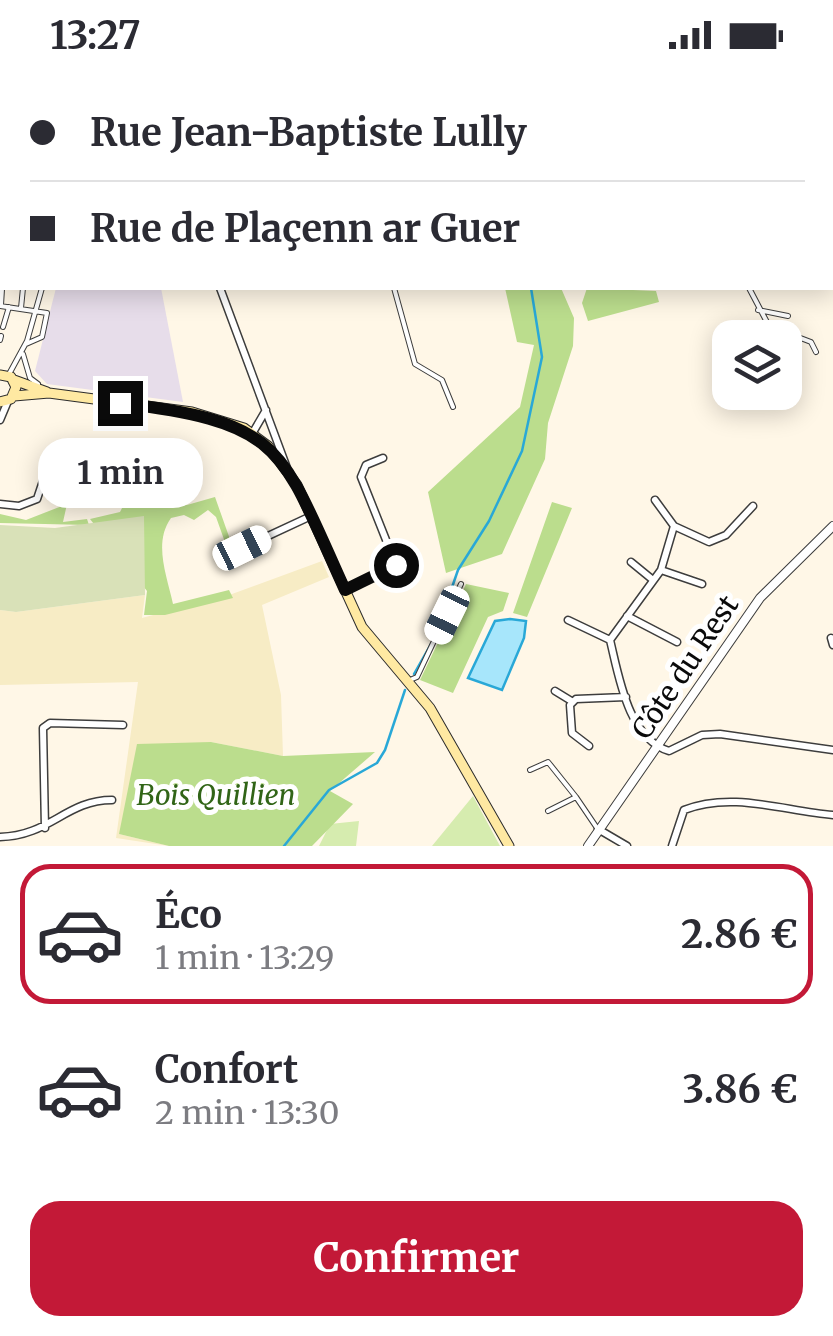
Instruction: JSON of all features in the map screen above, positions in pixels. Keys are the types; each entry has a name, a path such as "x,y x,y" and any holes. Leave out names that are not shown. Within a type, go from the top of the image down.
{"main road":[{"path":"49,393 7,399 7,377 49,393 192,412 252,434 288,470 362,627 452,742 509,846"}],"street":[{"path":"221,290 288,470"},
{"path":"0,420 7,399"},
{"path":"252,434 266,409"},
{"path":"0,504 20,506 37,499 49,463 66,448 154,457 168,466 172,476"},
{"path":"345,590 396,565 360,477 366,465 383,458"},
{"path":"656,500 674,526 709,542 726,534 753,506"},
{"path":"242,548 311,516"},
{"path":"610,640 661,570 674,526"},
{"name":"Côte du Rest","path":"588,846 760,598 833,526"},
{"path":"631,562 653,580"},
{"path":"661,570 702,584"},
{"path":"627,616 676,642"},
{"path":"568,620 610,640 626,698 645,736 658,747 670,751 702,736 720,734 833,750"},
{"path":"555,691 574,702 626,698"},
{"path":"574,702 572,733 589,746"},
{"path":"44,828 42,728 50,723 123,725"},
{"path":"0,837 27,836 82,804 112,800"},
{"path":"672,846 684,810 700,804 774,805 833,815"},
{"path":"598,828 627,846"}],"lane":[{"path":"2,290 1,306 48,314 42,337 25,345"},
{"path":"21,308 23,290"},
{"path":"7,377 25,345 41,290"},
{"path":"395,290 414,364 442,380 453,407"},
{"path":"749,290 769,326 811,342 816,352"},
{"path":"3,328 9,307"},
{"path":"758,310 788,316"},
{"path":"22,352 30,378 49,393"},
{"path":"408,682 417,677 462,584"},
{"path":"530,770 548,762 598,828"},
{"path":"548,812 576,797"}],"shaded area":[{"path":"55,290 161,290 183,402 47,384 35,371"},
{"path":"322,561 329,577 262,605 281,695 283,756 211,742 119,834 169,846 116,838 138,682 0,685 0,610 16,612 145,595 142,618 232,594"}],"green space":[{"path":"505,290 562,290 574,318 573,346 548,423 545,459 502,554 446,573 428,492 520,407 534,345 517,342"},
{"path":"586,290 656,291 659,302 588,321 582,303"},
{"path":"143,466 161,470 166,480 146,486 144,505 187,505 215,497 232,545 226,545 216,517 208,510 194,520 184,515 171,518 162,549 173,604 229,590 233,598 165,615 144,615 147,591 90,519 120,512 128,496 137,492 133,469"},
{"path":"552,502 572,508 527,617 513,613"},
{"path":"67,504 63,522 87,519 89,525 0,523 0,514 26,520"},
{"path":"144,516 145,595 16,612 0,610 0,525 55,528"},
{"path":"466,584 509,593 503,611 488,617 453,693 420,680"},
{"name":"Bois Quillien","path":"211,742 283,756 375,752 330,791 353,804 312,846 169,846 119,834 137,744"},
{"path":"473,796 500,846 432,846"},
{"path":"359,821 356,846 319,846 330,824"}],"water":[{"path":"495,621 526,621 524,638 502,690 468,678"}],"waterway":[{"path":"438,628 458,570 489,521 522,451 542,357 531,290"},
{"path":"414,674 431,644"},
{"path":"284,846 329,790 377,763 405,690"}],"route":[{"path":"120,403 215,417 244,428 268,446 297,485 345,590 396,565"}]}
